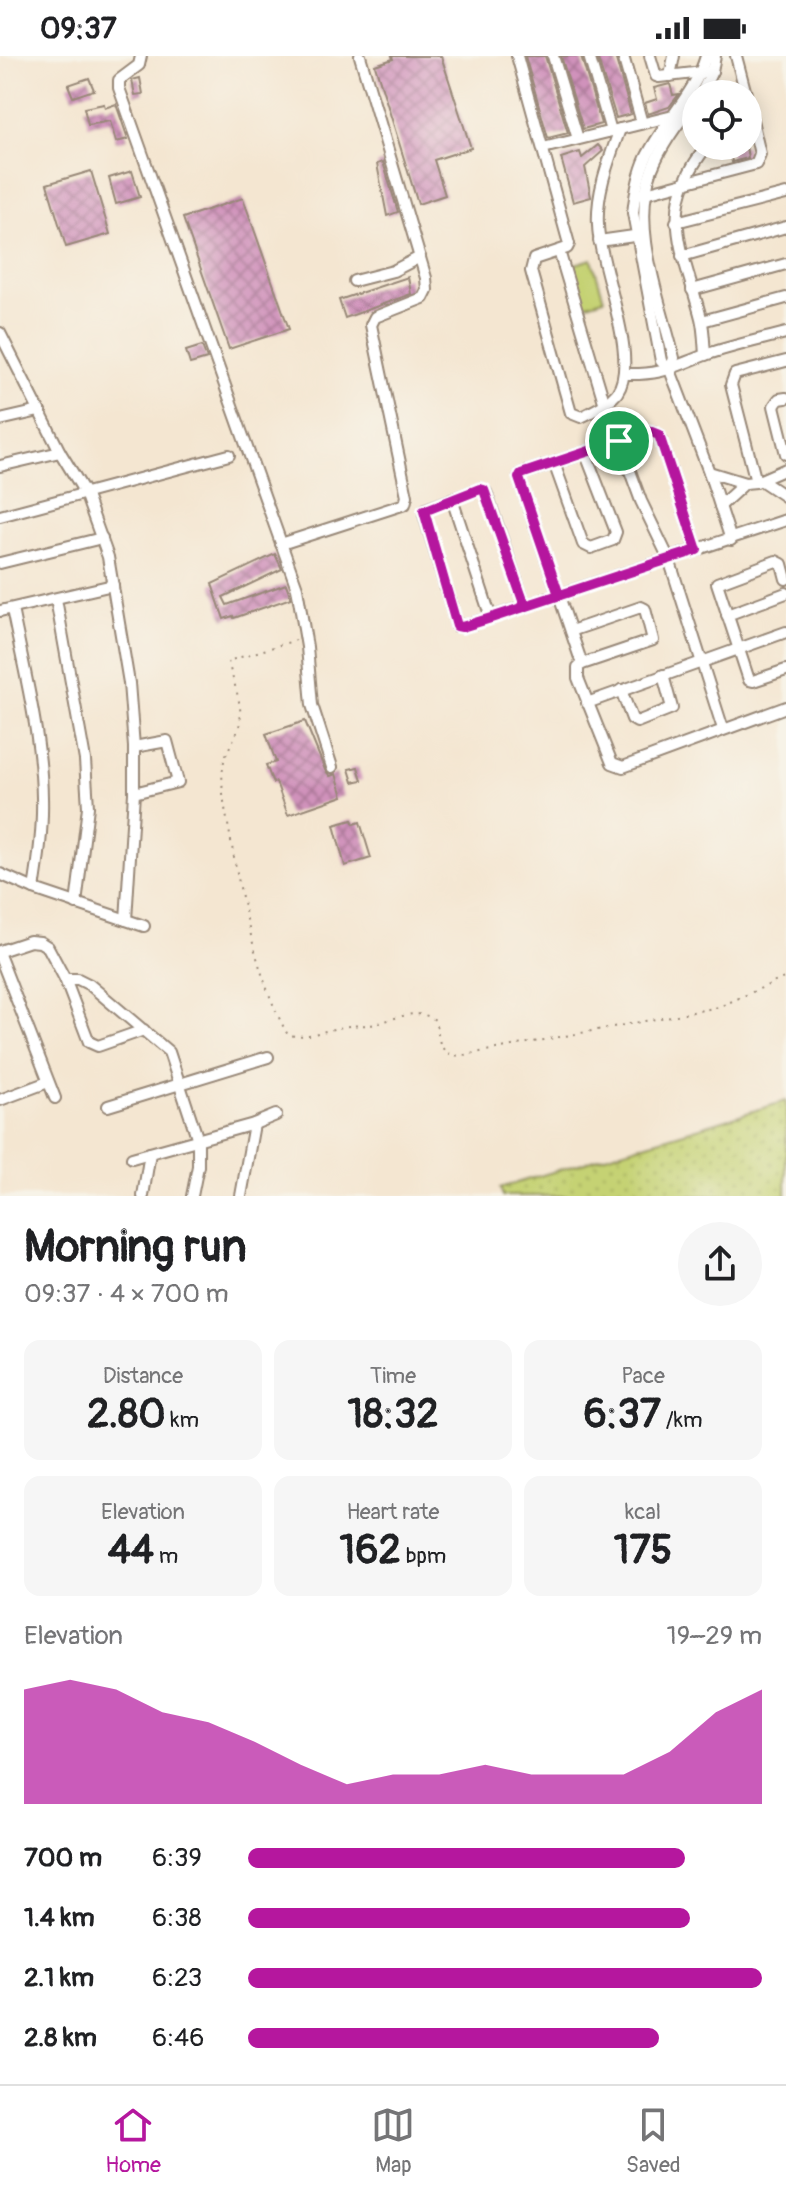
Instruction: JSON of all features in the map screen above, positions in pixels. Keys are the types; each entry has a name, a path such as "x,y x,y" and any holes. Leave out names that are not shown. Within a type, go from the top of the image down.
{"street":[{"path":"141,56 139,65 119,80 119,88 297,588 306,637 312,705 332,767"},
{"path":"281,544 405,504 407,496 371,325 375,317 423,298 427,290 426,278 360,56"},
{"path":"517,56 569,244 567,248 534,259 531,271 571,413 576,417 605,405 618,391 625,374 623,340 599,241 599,198 615,130 589,56"},
{"path":"553,56 578,139"},
{"path":"623,56 642,123"},
{"path":"650,56 656,76 706,72"},
{"path":"670,76 674,56"},
{"path":"704,80 706,56"},
{"path":"715,56 645,159 639,235 654,297 661,361 670,370 731,540"},
{"path":"736,56 741,80"},
{"path":"543,148 682,114"},
{"path":"640,194 652,167 682,121"},
{"path":"695,160 683,183 676,222 682,256 702,321 705,355"},
{"path":"640,194 756,164 758,160"},
{"path":"676,222 786,194"},
{"path":"682,256 786,227"},
{"path":"599,241 639,235"},
{"path":"559,251 605,405"},
{"path":"354,281 393,271 420,257"},
{"path":"692,290 786,264"},
{"path":"702,321 786,298"},
{"path":"0,333 60,452 85,493 102,538 113,585 129,683 134,747 126,920"},
{"path":"625,374 647,375 670,370 705,355 786,333"},
{"path":"754,482 731,381 735,374 786,361"},
{"path":"786,398 779,399 774,406 786,454"},
{"path":"0,420 39,411"},
{"path":"582,664 519,480 521,474 649,431 659,435 697,550"},
{"path":"619,441 641,501 669,559 723,729"},
{"path":"0,466 60,452"},
{"path":"554,463 583,544 591,548 613,540 616,532 585,452"},
{"path":"0,516 229,455"},
{"path":"720,506 754,482 786,469"},
{"path":"709,472 754,482 786,497"},
{"path":"525,606 486,492 480,489 426,509 424,514 457,626 462,627 786,520"},
{"path":"452,499 491,618"},
{"path":"0,563 102,538"},
{"path":"786,579 782,564 776,561 719,580 718,586 750,681 786,670"},
{"path":"0,611 113,585"},
{"path":"727,615 786,593"},
{"path":"56,599 85,760 88,807 76,904"},
{"path":"571,631 641,607 645,609 653,640 582,664 577,672 612,763 618,767 786,707"},
{"path":"12,609 34,720 42,795 41,848 34,889"},
{"path":"587,703 786,632"},
{"path":"621,690 635,722 659,714 670,710 673,704 663,675"},
{"path":"134,747 167,741 178,782 134,793"},
{"path":"0,874 34,889 144,926"},
{"path":"55,1098 0,954 30,941 48,947 65,979 89,1042 98,1046 144,1030"},
{"path":"65,979 78,979 90,985 169,1052 198,1140 198,1166 192,1196"},
{"path":"108,1106 268,1057"},
{"path":"0,1085 2,1099 48,1082"},
{"path":"132,1158 276,1115"},
{"path":"241,1196 254,1124"},
{"path":"143,1196 150,1153"}],"path":[{"path":"306,637 228,661 241,719 238,731 229,744 223,767 224,801 242,902 276,1014 288,1035 300,1037 349,1026 371,1025 415,1013 427,1014 435,1020 440,1044 446,1053 459,1056 719,1007 786,977"}],"green space":[{"path":"592,259 604,299 584,305 572,265"},
{"path":"786,1101 786,1196 503,1196 500,1188"}],"building":[{"path":"392,56 441,56 471,148 434,160 445,195 418,204 375,65 393,59"},
{"path":"525,56 545,56 568,133 548,138"},
{"path":"561,56 581,56 601,124 583,129"},
{"path":"597,56 615,56 631,114 616,118"},
{"path":"89,78 94,90 73,97 68,85"},
{"path":"140,78 143,94 135,95 132,80"},
{"path":"670,84 673,95 679,94 669,107 648,114 645,103 657,99 654,88"},
{"path":"104,104 105,108 116,104 128,139 116,142 110,121 88,125 84,108"},
{"path":"598,145 603,151 585,167 591,197 573,202 561,158 580,152 582,158"},
{"path":"383,162 398,212 387,216 377,164"},
{"path":"91,171 110,234 66,247 47,184"},
{"path":"132,171 140,197 116,204 109,178"},
{"path":"243,198 289,329 229,349 183,218"},
{"path":"408,277 411,294 345,318 339,300"},
{"path":"202,346 207,359 190,364 186,351"},
{"path":"275,554 282,569 223,597 227,605 286,584 291,598 224,619 212,584"},
{"path":"305,721 325,770 330,776 336,774 343,796 288,815 266,765 276,762 266,734"},
{"path":"358,767 362,780 353,782 349,769"},
{"path":"352,820 354,824 360,822 371,858 345,866 334,825"}],"route":[{"path":"649,431 659,435 697,550 491,618 457,626 424,511 484,490 525,606 559,595 519,478 521,474 619,441 649,431"}]}
